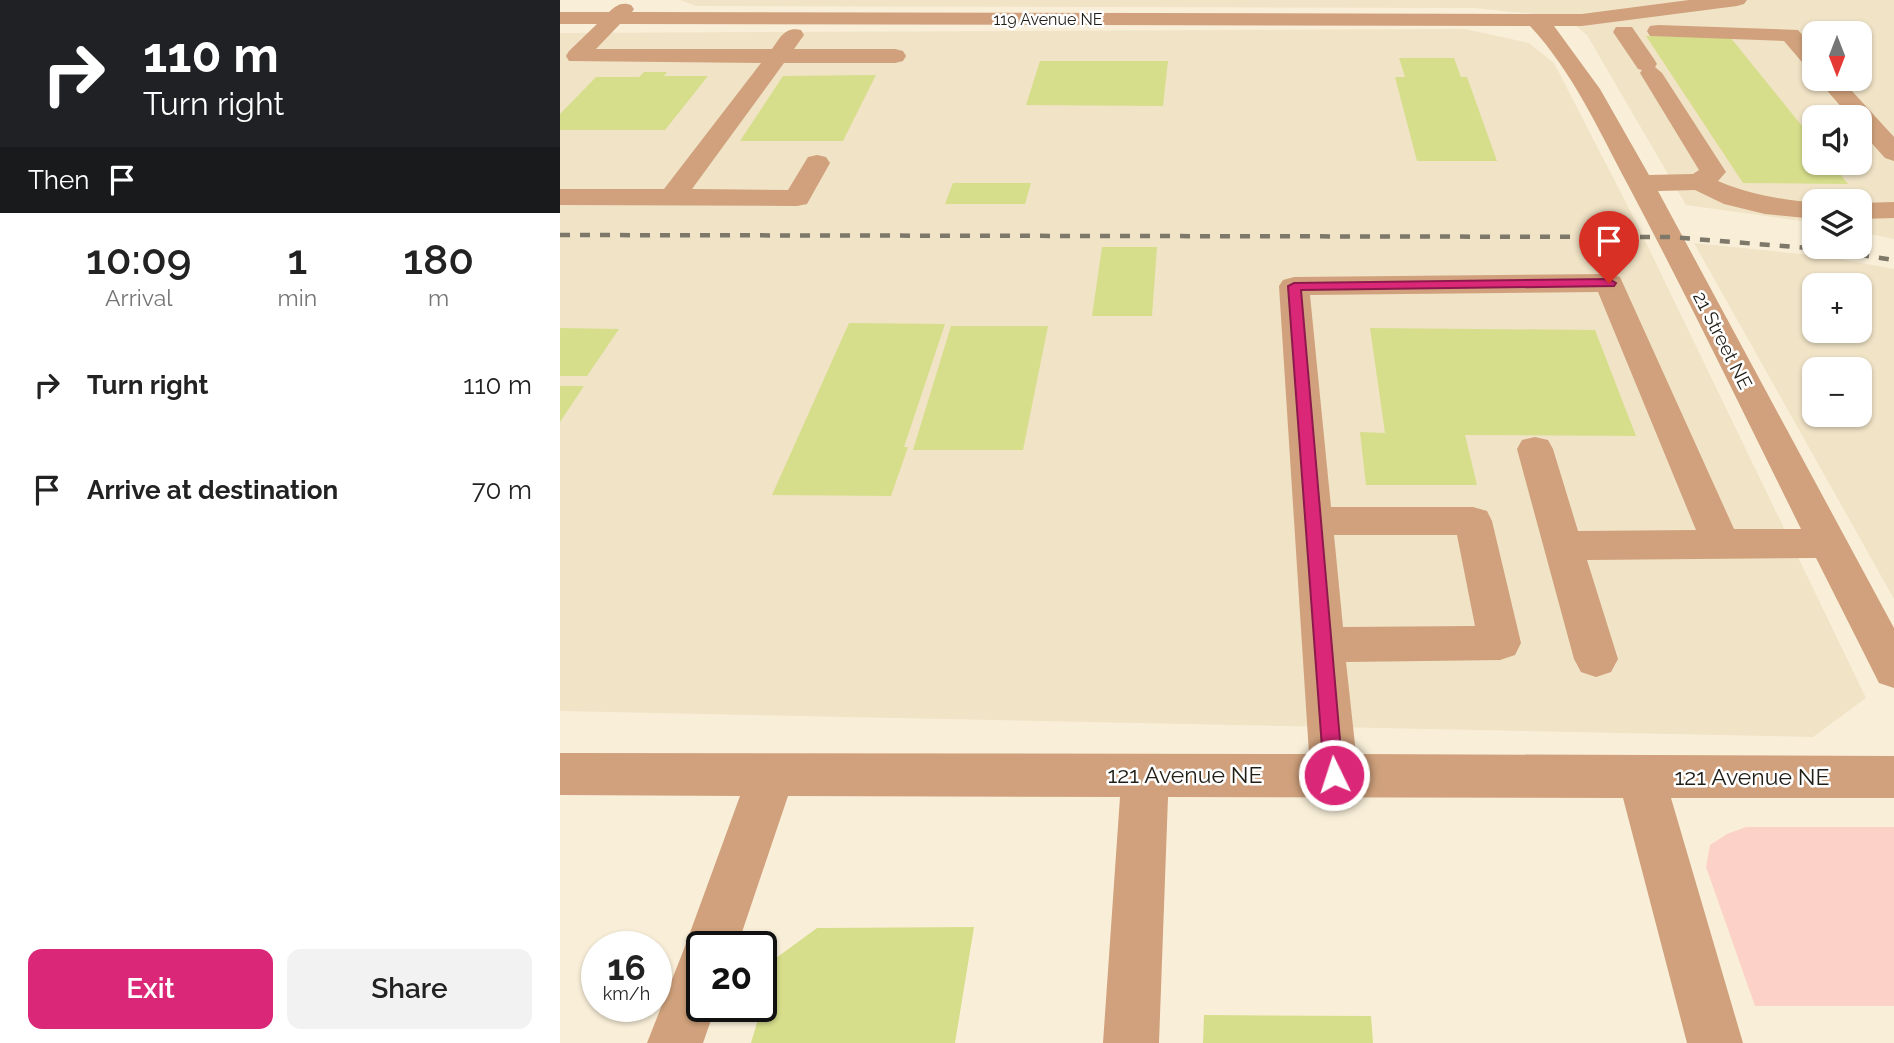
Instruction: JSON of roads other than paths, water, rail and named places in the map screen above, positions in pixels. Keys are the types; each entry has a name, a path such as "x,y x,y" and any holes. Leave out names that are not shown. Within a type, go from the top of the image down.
{"street":[{"path":"560,72 633,0"},
{"path":"1541,26 1737,0"},
{"name":"119 Avenue NE","path":"560,18 1541,26"},
{"path":"672,197 805,19"},
{"path":"1541,26 1624,32 1790,35 1802,48"},
{"name":"21 Street NE","path":"1541,26 1588,89 1640,183 1894,670"},
{"path":"1624,32 1713,172 1699,182"},
{"path":"577,55 895,56"},
{"path":"1840,91 1894,153"},
{"path":"560,197 797,198 817,163"},
{"path":"1640,183 1699,182 1734,198 1765,206 1802,210"},
{"path":"1872,211 1894,210"},
{"path":"1334,775 1294,286 1609,283 1721,544"},
{"path":"1535,449 1596,659"},
{"path":"1313,521 1473,521 1500,643 1323,645"},
{"path":"1564,546 1827,542"},
{"path":"716,931 772,773"},
{"name":"121 Avenue NE","path":"560,774 1894,778"},
{"path":"1131,1043 1145,775"},
{"path":"1641,776 1715,1043"},
{"path":"675,1043 686,1013"}],"railway":[{"path":"560,235 1670,237 1820,249 1894,260"}]}
